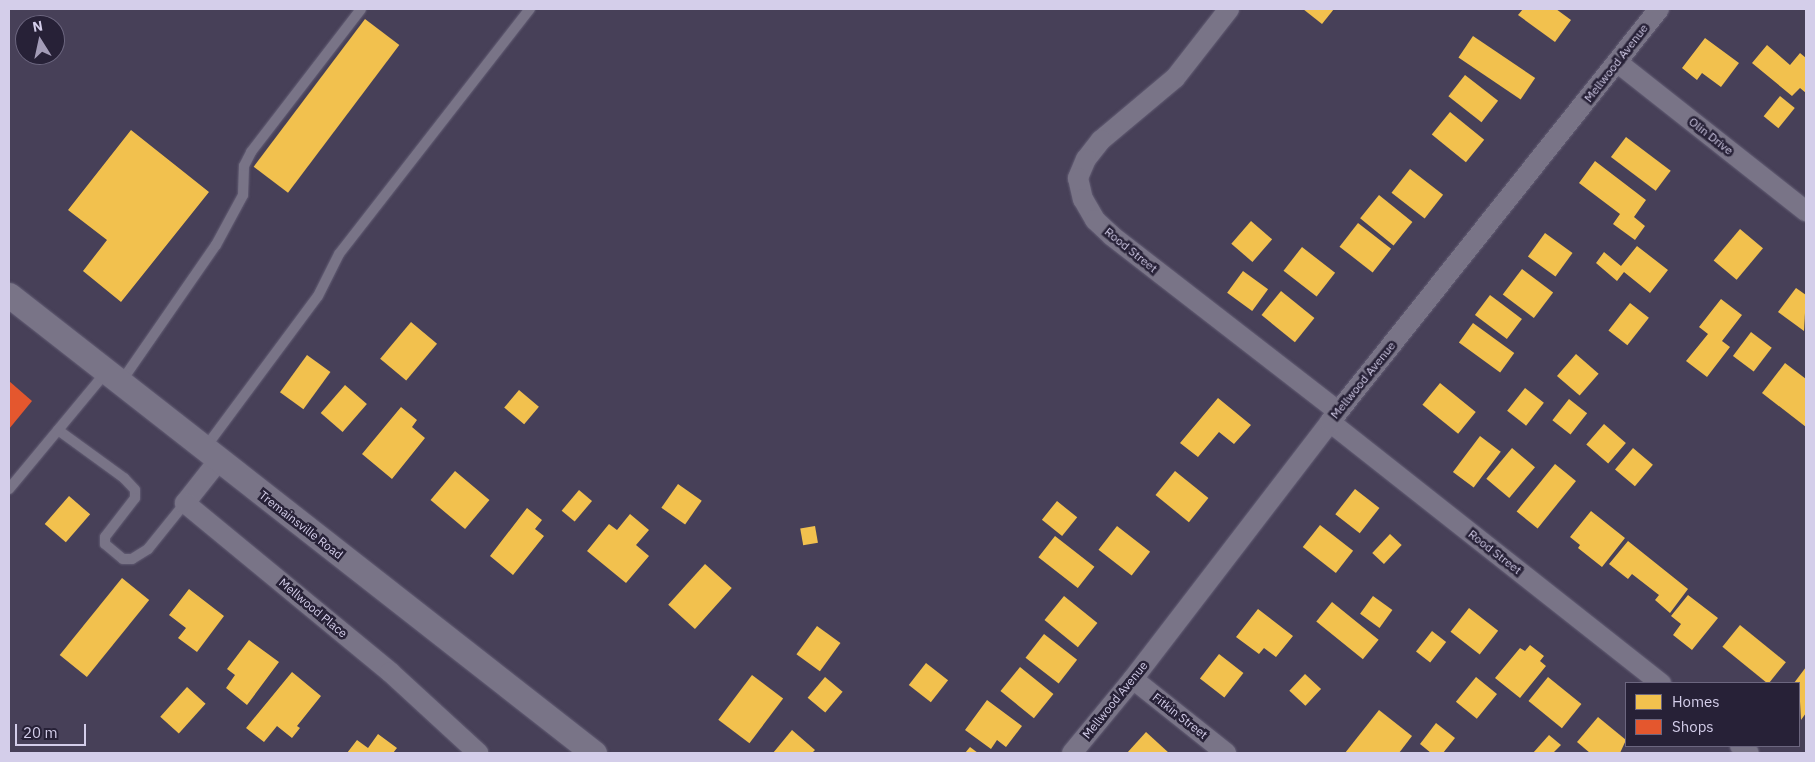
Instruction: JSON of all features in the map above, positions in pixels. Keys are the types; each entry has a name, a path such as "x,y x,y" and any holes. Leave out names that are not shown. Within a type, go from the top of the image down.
{"street":[{"name":"Rood Street","path":"1228,9 1175,78 1101,140 1086,159 1078,178 1083,199 1095,220 1112,236 1660,682"},
{"name":"Mellwood Avenue","path":"1072,753 1133,679 1334,416 1659,9"},
{"name":"Olin Drive","path":"1617,62 1806,211"},
{"name":"Tremainsville Road","path":"9,295 594,753"},
{"path":"186,503 212,455"},
{"name":"Mellwood Place","path":"186,503 390,672 478,753"},
{"name":"Fitkin Street","path":"1133,679 1226,753"}],"lane":[{"path":"9,489 58,430 113,377 216,245 243,195 244,166 251,152 361,9"},
{"path":"212,455 318,296 339,254 530,9"},
{"path":"58,430 124,478 134,490 135,498 105,537 105,544 122,559 132,559 148,549 186,503"}],"building: Homes":[{"path":"1303,9 1334,9 1322,24"},
{"path":"1523,9 1556,9 1571,20 1555,42 1518,15"},
{"path":"365,19 399,45 288,193 254,167"},
{"path":"1473,36 1535,78 1521,99 1458,58"},
{"path":"1705,38 1739,63 1721,87 1702,73 1697,80 1682,68"},
{"path":"1767,45 1790,65 1800,53 1806,58 1806,93 1800,88 1792,96 1752,63"},
{"path":"1465,75 1498,101 1481,122 1448,96"},
{"path":"1780,96 1795,108 1778,128 1764,116"},
{"path":"1450,112 1484,140 1466,162 1432,135"},
{"path":"131,130 209,192 121,302 83,271 107,240 68,210"},
{"path":"1626,137 1671,171 1656,191 1611,157"},
{"path":"1595,161 1646,200 1634,217 1645,226 1635,240 1613,224 1620,214 1579,183"},
{"path":"1410,169 1443,195 1425,218 1392,193"},
{"path":"1379,195 1412,222 1394,245 1360,218"},
{"path":"1251,221 1272,239 1252,262 1231,244"},
{"path":"1358,223 1391,249 1373,272 1340,247"},
{"path":"1740,229 1763,248 1737,280 1714,260"},
{"path":"1545,233 1573,253 1555,276 1528,256"},
{"path":"1637,246 1668,270 1650,293 1624,272 1617,281 1596,263 1604,252 1621,266"},
{"path":"1302,247 1335,273 1317,296 1284,271"},
{"path":"1522,269 1553,292 1534,318 1503,295"},
{"path":"1243,271 1268,289 1252,311 1227,293"},
{"path":"1796,288 1806,295 1804,331 1778,312"},
{"path":"1281,291 1314,318 1295,342 1261,315"},
{"path":"1490,295 1522,319 1507,339 1475,315"},
{"path":"1721,299 1742,315 1722,341 1730,347 1707,377 1686,361 1708,334 1699,327"},
{"path":"1630,303 1649,318 1627,345 1608,331"},
{"path":"411,322 437,344 406,381 380,359"},
{"path":"1473,323 1514,353 1500,372 1459,342"},
{"path":"1751,332 1772,348 1754,372 1733,356"},
{"path":"1576,354 1599,374 1580,396 1557,376"},
{"path":"307,355 330,372 303,409 280,392"},
{"path":"1785,363 1806,379 1806,427 1762,393"},
{"path":"1440,383 1476,412 1458,434 1422,405"},
{"path":"345,385 367,404 343,432 321,413"},
{"path":"1525,388 1544,403 1526,426 1507,411"},
{"path":"519,390 539,407 524,424 504,408"},
{"path":"1218,398 1251,425 1234,444 1219,432 1198,457 1180,443"},
{"path":"1569,399 1587,413 1571,434 1552,420"},
{"path":"401,407 417,420 412,427 425,438 392,479 362,454"},
{"path":"1604,424 1626,443 1608,463 1586,444"},
{"path":"1480,436 1501,452 1474,488 1453,472"},
{"path":"1512,448 1535,467 1509,498 1486,479"},
{"path":"1633,448 1653,465 1635,486 1615,469"},
{"path":"1555,464 1576,481 1538,528 1517,511"},
{"path":"455,471 489,500 465,529 431,500"},
{"path":"1175,471 1208,498 1189,522 1155,495"},
{"path":"678,484 702,501 685,524 661,508"},
{"path":"1355,489 1379,508 1360,533 1335,514"},
{"path":"579,490 592,501 575,522 562,511"},
{"path":"69,496 90,514 66,542 45,524"},
{"path":"1057,501 1077,517 1062,536 1042,520"},
{"path":"527,508 542,520 535,529 544,536 513,575 490,556"},
{"path":"1591,511 1625,538 1602,567 1578,548 1580,545 1570,537"},
{"path":"630,514 649,530 636,545 649,556 626,583 587,551 609,524 617,530"},
{"path":"1320,525 1353,551 1336,573 1303,547"},
{"path":"815,526 818,543 803,545 800,529"},
{"path":"1117,526 1150,552 1132,575 1099,550"},
{"path":"1390,534 1402,545 1384,564 1372,553"},
{"path":"1055,536 1094,567 1078,588 1038,557"},
{"path":"1628,541 1688,589 1670,613 1655,600 1659,595 1632,574 1628,579 1609,564"},
{"path":"705,564 732,588 695,629 668,605"},
{"path":"122,578 149,600 87,677 60,655"},
{"path":"189,589 224,616 197,652 178,638 186,628 169,615"},
{"path":"1688,595 1718,618 1692,650 1673,635 1681,624 1671,616"},
{"path":"1064,596 1097,623 1078,647 1044,620"},
{"path":"1373,596 1392,610 1379,628 1360,614"},
{"path":"1332,602 1379,640 1363,659 1316,621"},
{"path":"1469,608 1498,631 1480,654 1451,632"},
{"path":"1258,609 1293,636 1276,657 1264,648 1259,654 1236,637"},
{"path":"1740,625 1786,662 1770,682 1766,682 1722,647"},
{"path":"817,626 840,643 820,671 796,654"},
{"path":"1432,631 1446,642 1430,663 1416,651"},
{"path":"1044,634 1077,660 1059,683 1026,658"},
{"path":"249,640 279,662 247,705 226,688 235,675 227,669"},
{"path":"1530,645 1544,656 1540,661 1546,666 1520,698 1495,678 1520,648 1525,651"},
{"path":"1219,654 1243,673 1224,698 1200,678"},
{"path":"926,663 948,680 931,702 909,685"},
{"path":"1020,667 1053,694 1034,718 1000,691"},
{"path":"1806,667 1806,713 1801,720 1800,682 1795,682"},
{"path":"292,672 321,696 297,726 300,728 292,738 277,726 264,742 246,728"},
{"path":"1305,674 1321,689 1305,706 1289,691"},
{"path":"752,675 783,698 749,743 718,720"},
{"path":"825,677 843,692 825,712 808,698"},
{"path":"1476,677 1497,694 1477,719 1456,702"},
{"path":"1548,677 1581,704 1562,728 1528,701"},
{"path":"187,687 206,704 179,733 160,717"},
{"path":"987,700 1022,726 1006,747 997,740 991,749 965,730"},
{"path":"1379,710 1412,736 1399,753 1345,753"},
{"path":"1598,717 1625,739 1620,753 1590,753 1577,742"},
{"path":"1436,723 1455,738 1443,753 1431,753 1420,744"},
{"path":"792,730 815,750 812,753 773,753"},
{"path":"1146,732 1169,753 1127,753"},
{"path":"378,734 397,748 393,753 347,753 357,740 368,748"},
{"path":"1549,735 1561,745 1553,753 1533,753"},
{"path":"970,747 978,753 965,753"}],"building: Shops":[{"path":"9,381 32,401 9,429"}]}
